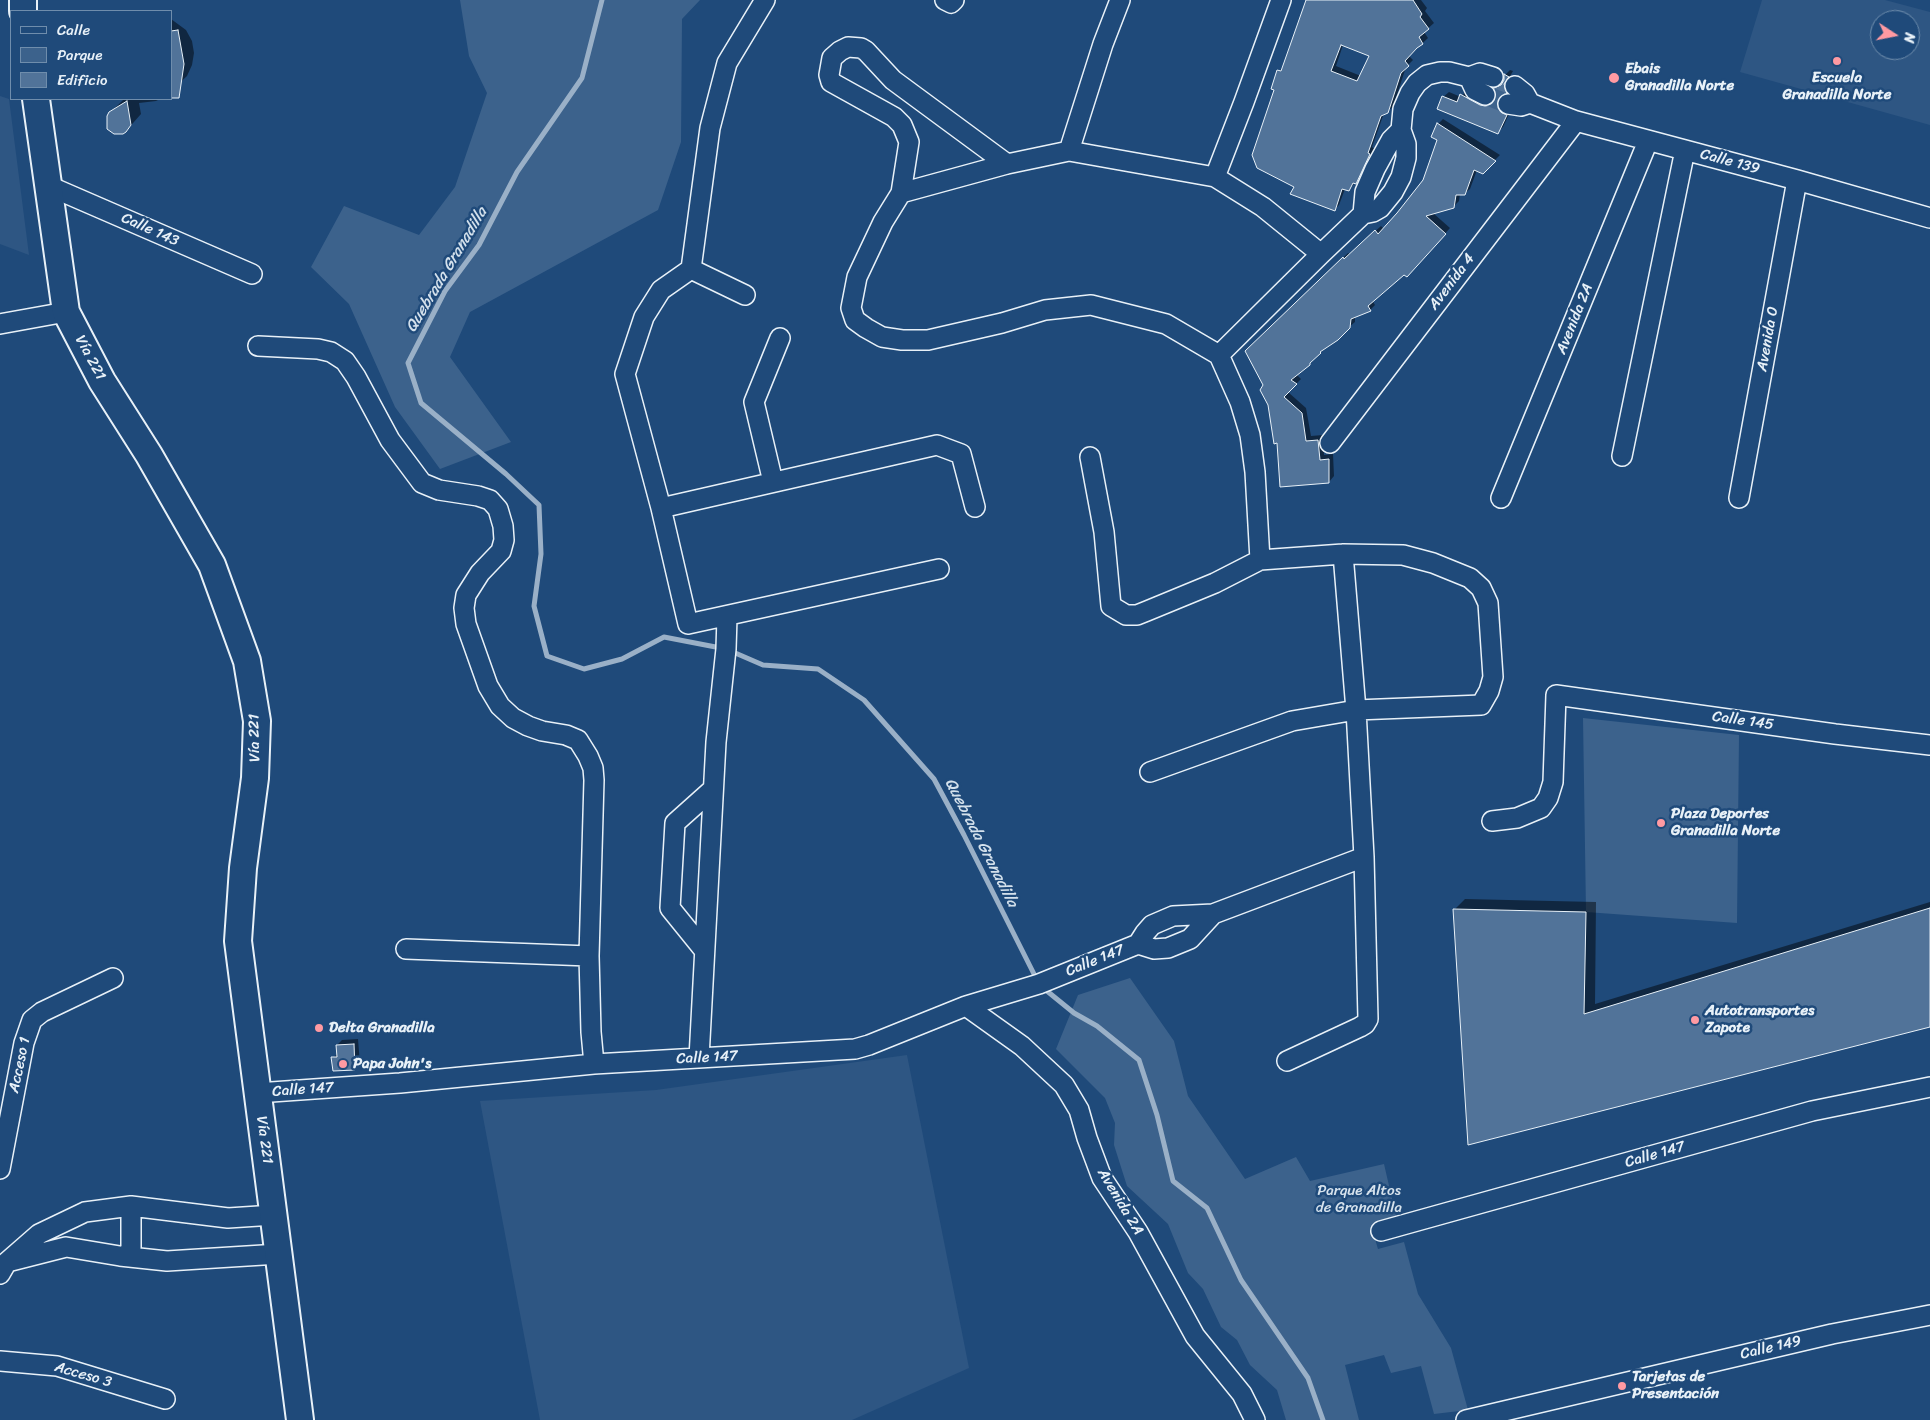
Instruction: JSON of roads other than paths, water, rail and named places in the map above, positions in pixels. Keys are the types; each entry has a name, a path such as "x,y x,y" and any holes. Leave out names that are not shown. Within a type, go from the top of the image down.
{"main road":[{"name":"Vía 221","path":"36,100 66,312 102,381 149,455 212,566 247,661 257,721 255,778 243,868 238,941 300,1420"}],"street":[{"path":"765,0 727,63 710,128 691,269 661,290 644,317 625,374 661,508 688,624 940,569"},
{"path":"945,0 951,3 954,0"},
{"path":"1069,151 1103,44 1120,0"},
{"path":"1215,177 1281,0"},
{"path":"1007,164 893,80 866,51 861,48 848,47 832,58 830,82 894,117 902,125 909,142 901,193 883,222 857,276 851,308 856,320 882,337 902,340 928,340 1002,323 1045,310 1091,306 1166,324 1219,355 1240,402 1250,435 1255,472 1260,560"},
{"path":"1219,355 1363,214 1380,208 1393,192 1401,177 1406,158 1406,144 1401,130 1403,108 1417,83 1427,76 1440,72 1449,72 1469,77 1480,73 1493,76"},
{"path":"1469,77 1475,90 1485,95"},
{"path":"1508,104 1520,106 1530,103 1525,94 1515,86"},
{"name":"Calle 139","path":"1530,103 1576,121 1797,180 1930,218"},
{"name":"Avenida 4","path":"1330,443 1576,121"},
{"path":"1363,214 1365,192 1375,169 1390,140 1401,130"},
{"name":"Avenida 2A","path":"1501,498 1648,141"},
{"path":"1622,456 1685,150"},
{"path":"901,193 1007,164 1069,151 1215,177 1263,207 1321,254"},
{"name":"Avenida 0","path":"1739,498 1797,180"},
{"name":"Calle 143","path":"49,186 252,274"},
{"path":"691,269 745,295"},
{"path":"0,324 66,312"},
{"path":"773,482 754,402 780,338"},
{"path":"258,346 318,349 331,352 344,361 356,377 390,440 422,483 439,490 478,496 490,500 498,509 503,526 504,540 501,551 480,573 466,595 464,608 466,624 488,686 500,706 513,718 528,726 573,738 582,746 588,756 594,780 588,956 594,1064"},
{"path":"661,508 937,444 961,454 975,507"},
{"path":"1090,457 1104,532 1111,606 1118,612 1126,615 1147,611 1215,583 1260,560 1343,554 1403,555 1433,563 1470,578 1481,588 1488,603 1492,677 1481,705 1356,710 1292,721 1150,772"},
{"path":"1287,1061 1360,1027 1368,1018 1364,857 1356,710 1343,554"},
{"path":"698,1058 716,742 726,649 727,617"},
{"name":"Calle 145","path":"1492,821 1517,818 1540,808 1548,798 1553,782 1556,696 1930,745"},
{"path":"704,950 670,908 675,823 713,789"},
{"path":"1213,914 1190,939 1168,948 1154,949 1138,944 1144,933 1152,925 1173,916 1213,914 1364,857"},
{"name":"Calle 147","path":"258,1093 400,1083 594,1064 854,1049 869,1045 966,1006 1038,984 1138,944"},
{"path":"406,949 588,956"},
{"name":"Acceso 1","path":"0,1170 24,1043 32,1020 42,1012 113,978"},
{"name":"Avenida 2A","path":"966,1006 1022,1046 1064,1085 1080,1110 1087,1138 1102,1178 1138,1232 1195,1336 1242,1394 1255,1420"},
{"name":"Calle 147","path":"1381,1231 1812,1111 1930,1087"},
{"path":"4,1268 39,1234 85,1212 131,1206 228,1218 274,1214"},
{"path":"131,1206 131,1257"},
{"path":"4,1268 66,1247 131,1257 168,1260 279,1254"},
{"name":"Calle 149","path":"1466,1420 1832,1334 1930,1314"},
{"name":"Acceso 3","path":"0,1361 57,1366 165,1399"}],"waterway":[{"name":"Quebrada Granadilla","path":"602,0 582,78 517,172 479,245 445,291 408,363 421,403 506,474 539,505 541,554 534,606 547,656 584,669 622,659 664,637 726,649 763,665 818,669 864,700 934,779 1037,980"},
{"name":"Quebrada Granadilla","path":"1042,987 1074,1013 1097,1026 1139,1060 1157,1115 1173,1181 1207,1208 1241,1280 1308,1378 1323,1420"}],"tunnel":[{"path":"1485,95 1508,104"}],"place":[{"name":"Escuela Granadilla Norte","path":"1837,61"},
{"name":"Ebais Granadilla Norte","path":"1614,78"},
{"name":"Plaza Deportes Granadilla Norte","path":"1661,823"},
{"name":"Autotransportes Zapote","path":"1695,1020"},
{"name":"Delta Granadilla","path":"319,1028"},
{"name":"Papa John's","path":"343,1064"},
{"name":"Tarjetas de Presentación","path":"1622,1386"}],"park label":[{"name":"Parque Altos de Granadilla","path":"1359,1200"}]}
